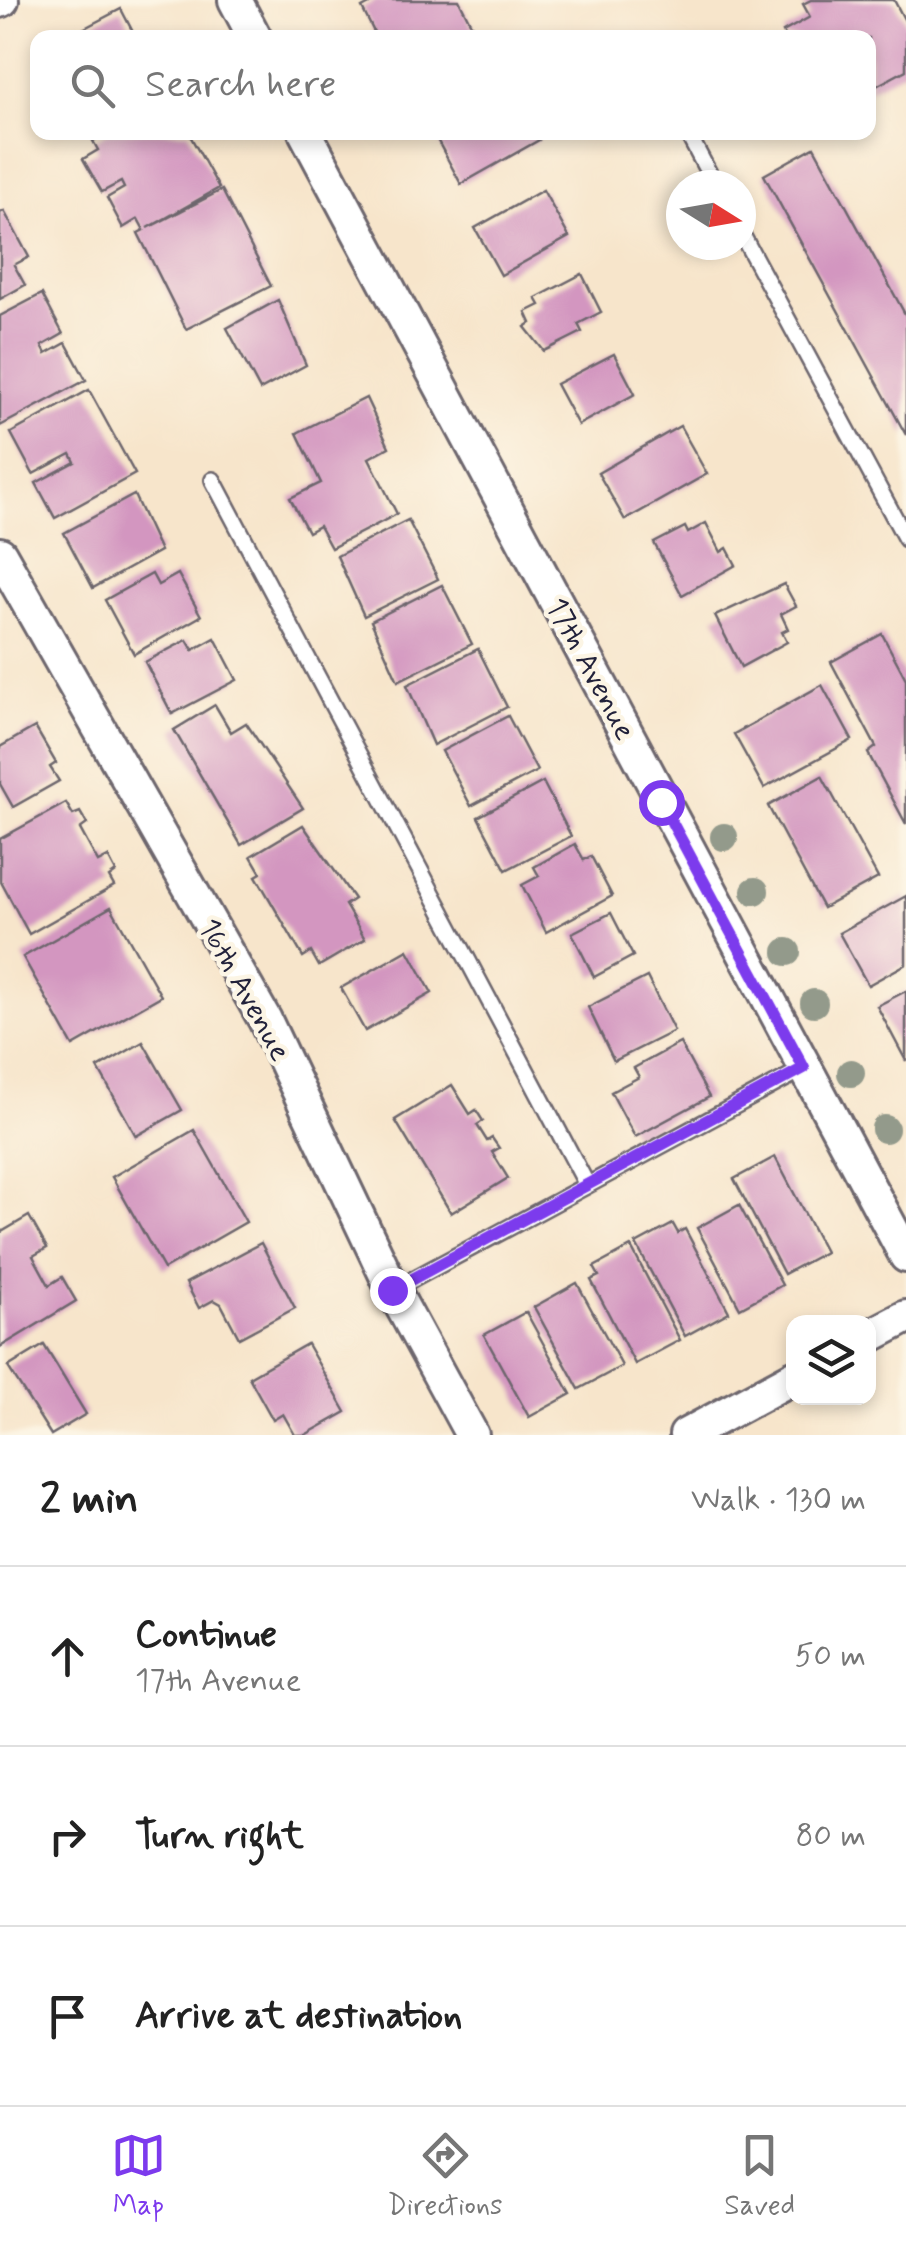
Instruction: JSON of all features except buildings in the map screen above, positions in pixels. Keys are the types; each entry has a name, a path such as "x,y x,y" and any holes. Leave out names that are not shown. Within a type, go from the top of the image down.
{"street":[{"path":"235,0 251,30"},
{"name":"17th Avenue","path":"309,140 906,1256"},
{"name":"16th Avenue","path":"0,554 265,1020 392,1290 472,1435"},
{"path":"876,1333 906,1317"},
{"path":"686,1435 786,1382"}],"lane":[{"path":"691,140 707,170"},
{"path":"756,260 906,538"},
{"path":"213,480 586,1183"},
{"path":"392,1290 499,1236 586,1183 804,1068"}],"route":[{"path":"392,1290 499,1236 586,1183 804,1068 661,802"}]}
